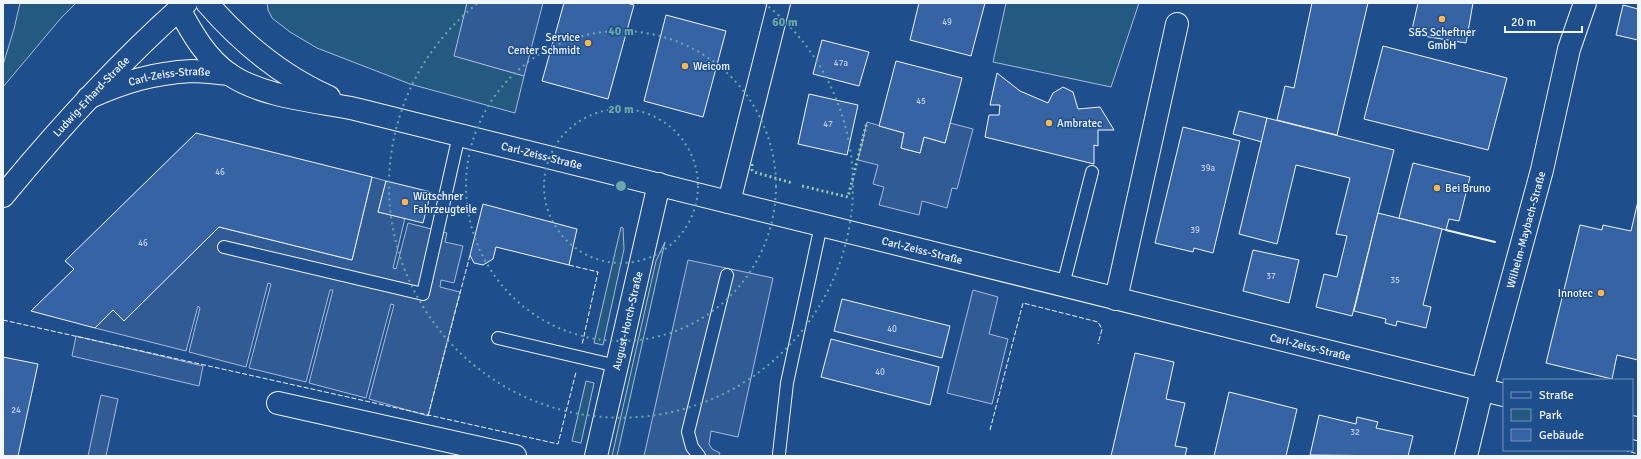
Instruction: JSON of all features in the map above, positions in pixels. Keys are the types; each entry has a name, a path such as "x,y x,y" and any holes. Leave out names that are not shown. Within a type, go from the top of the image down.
{"street":[{"name":"Carl-Zeiss-Straße","path":"207,3 243,40 269,61 308,86 355,109"},
{"path":"729,202 779,3"},
{"name":"Wilhelm-Maybach-Straße","path":"1466,456 1482,390 1542,170 1569,48 1584,3"},
{"name":"Carl-Zeiss-Straße","path":"182,6 193,35 205,50 229,74 251,85 279,94 355,109 1503,395"},
{"name":"Ludwig-Erhard-Straße","path":"3,196 41,150 88,98 143,42 182,6"},
{"path":"1116,299 1177,24"},
{"name":"Carl-Zeiss-Straße","path":"88,98 123,83 157,74 193,71 229,74"},
{"name":"August-Horch-Straße","path":"596,456 659,184"},
{"path":"278,402 515,456"}],"lane":[{"path":"224,247 423,294 459,135"},
{"path":"1062,285 1092,172"},
{"path":"780,455 787,383 821,225"},
{"path":"699,456 692,447 688,432 727,275"},
{"path":"498,338 617,366"}],"green space":[{"path":"20,3 76,3 61,18 3,87 3,65"},
{"path":"267,3 467,3 455,56 524,76 515,113 410,84 317,48 290,32 272,18 268,10"},
{"path":"1006,3 1139,3 1111,87 993,62"},
{"path":"621,227 623,228 624,249 603,345 594,343"},
{"path":"665,242 617,456 612,456 656,261"},
{"path":"586,381 594,383 581,443 572,441"}],"shaded area":[{"path":"467,3 543,3 524,76 454,56"},
{"path":"867,122 904,133 901,148 920,153 924,137 945,143 950,123 973,129 957,189 952,188 947,208 922,201 919,215 879,205 884,187 873,184 878,165 858,160"},
{"path":"372,177 386,181 378,212 405,218 393,268 396,269 408,223 447,233 445,242 463,246 454,283 441,280 440,287 460,292 428,416 369,399 394,305 391,304 366,398 309,383 333,290 330,290 306,382 249,368 271,284 268,283 246,367 189,352 200,308 198,306 186,351 95,328 113,310 124,320 219,227 352,260"},
{"path":"688,260 773,278 738,437 711,431 709,444 712,449 720,453 719,456 644,456"},
{"path":"973,290 998,297 989,334 1008,339 992,404 947,393"},
{"path":"76,336 203,366 199,386 72,356"},
{"path":"101,395 118,399 106,456 88,456"}],"building":[{"name":"Service Center Schmidt","path":"564,3 627,3 634,5 608,99 542,81"},
{"path":"919,3 985,3 971,56 910,40"},
{"path":"1312,3 1368,3 1337,135 1277,120 1285,86 1294,88"},
{"name":"S&S Scheftner GmbH","path":"1418,3 1473,3 1466,43 1411,34"},
{"path":"1623,5 1638,9 1638,40 1616,35"},
{"name":"Weicom","path":"666,15 726,31 703,117 644,101"},
{"path":"822,40 869,52 859,86 813,74"},
{"path":"1383,46 1507,78 1488,150 1364,119"},
{"path":"896,61 962,78 945,143 924,137 920,153 901,148 904,133 879,126"},
{"name":"Ambratec","path":"997,73 1020,91 1048,103 1053,93 1063,87 1073,92 1078,109 1100,107 1114,130 1098,130 1098,146 1094,145 1094,164 985,137 989,115 999,115 1000,105 990,105"},
{"path":"809,94 858,105 847,155 798,144"},
{"path":"1239,111 1267,118 1262,142 1233,134"},
{"path":"1267,118 1394,150 1352,316 1316,307 1324,274 1337,277 1347,236 1336,234 1350,178 1296,165 1277,244 1239,234"},
{"path":"1183,127 1240,141 1213,253 1194,248 1193,252 1155,243"},
{"path":"196,133 372,177 352,260 219,227 124,321 113,310 95,328 31,311 74,269 65,261"},
{"name":"Bei Bruno","path":"1413,163 1470,177 1459,221 1449,219 1446,230 1399,218"},
{"name":"Wütschner Fahrzeugteile","path":"386,181 431,192 423,223 378,212"},
{"name":"Innotec","path":"1638,201 1638,360 1617,355 1612,379 1546,363 1580,225 1602,230 1603,225 1631,231"},
{"path":"483,204 577,229 569,265 496,247 493,259 483,265 474,263 470,255"},
{"path":"1378,213 1442,229 1423,305 1431,307 1426,328 1397,321 1396,326 1385,323 1386,319 1354,311"},
{"path":"1253,250 1299,260 1289,303 1243,291"},
{"path":"842,299 950,326 942,358 834,331"},
{"path":"831,339 939,367 930,405 821,377"},
{"path":"1135,353 1174,362 1166,399 1185,403 1175,446 1187,448 1185,456 1111,456"},
{"path":"3,357 38,364 18,456 3,456"},
{"path":"1229,392 1297,409 1286,456 1214,456"},
{"path":"1319,415 1356,424 1357,417 1378,422 1376,428 1413,436 1408,456 1310,455"}],"hedge":[{"path":"802,186 848,197 867,122"},
{"path":"752,164 752,170 754,172 792,183"}],"fence":[{"path":"428,416 470,255"},
{"path":"569,265 598,272 582,345"},
{"path":"990,430 1023,303 1098,322 1102,329 1098,344"},
{"path":"3,320 558,444 576,372"},
{"path":"1628,451 1638,454"}],"wall":[{"path":"1446,230 1495,242"}],"place":[{"name":"S&S Scheftner GmbH","path":"1442,19"},
{"name":"Service Center Schmidt","path":"588,43"},
{"name":"Weicom","path":"685,66"},
{"name":"Ambratec","path":"1049,123"},
{"name":"Bei Bruno","path":"1437,188"},
{"name":"Wütschner Fahrzeugteile","path":"405,202"},
{"name":"Innotec","path":"1601,293"}]}
